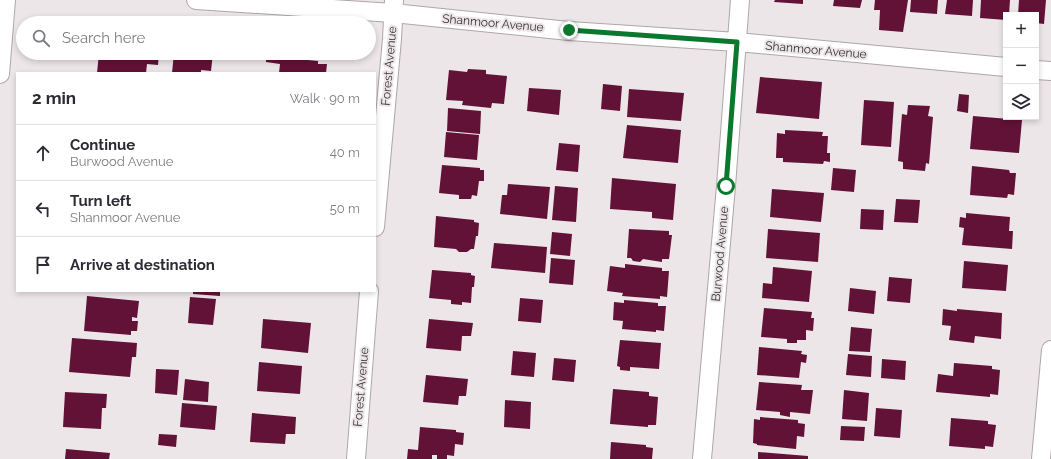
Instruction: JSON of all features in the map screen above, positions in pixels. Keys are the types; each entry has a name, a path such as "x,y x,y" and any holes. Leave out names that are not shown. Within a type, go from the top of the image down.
{"street":[{"path":"0,74 6,0"},
{"name":"Shanmoor Avenue","path":"196,0 394,7 569,30 737,42 1003,67"},
{"name":"Burwood Avenue","path":"702,459 726,186 740,0"},
{"name":"Forest Avenue","path":"376,215 394,7"},
{"path":"1039,70 1051,71"},
{"name":"Forest Avenue","path":"356,459 369,292"},
{"path":"1042,459 1051,350"}],"building":[{"path":"775,0 803,0 803,4 774,2"},
{"path":"834,0 862,0 860,8 833,6"},
{"path":"875,0 908,0 903,32 879,30 880,10 874,10"},
{"path":"911,0 938,0 937,14 910,12"},
{"path":"947,0 973,0 972,16 945,14"},
{"path":"981,0 1010,0 1009,12 1003,12 1003,20 980,18"},
{"path":"1019,0 1046,0 1044,24 1039,23 1039,12 1018,12"},
{"path":"98,60 158,60 158,65 147,64 146,72 97,72"},
{"path":"173,60 212,60 211,71 201,70 201,72 172,72"},
{"path":"266,60 308,60 318,61 318,64 327,64 326,72 279,72 280,64 266,62"},
{"path":"468,69 486,70 486,74 507,76 504,104 492,103 491,108 462,105 463,101 446,100 449,70 467,72"},
{"path":"760,77 822,82 819,119 756,113"},
{"path":"603,84 622,86 620,111 601,109"},
{"path":"529,88 561,90 559,115 527,111"},
{"path":"629,89 684,93 681,121 627,117"},
{"path":"959,94 969,95 968,113 957,111"},
{"path":"864,100 894,102 891,147 861,145"},
{"path":"908,105 930,106 928,116 933,117 929,164 926,163 925,171 903,169 903,162 898,161 902,114 907,115"},
{"path":"448,108 481,111 480,134 447,131"},
{"path":"973,116 1003,118 1003,120 1022,120 1019,153 970,149"},
{"path":"627,125 681,130 678,163 623,158"},
{"path":"785,130 823,132 822,136 828,136 827,153 830,153 830,162 824,161 823,164 783,162 783,158 776,158 777,133 785,134"},
{"path":"446,132 479,135 477,160 444,157"},
{"path":"559,143 580,145 578,172 556,170"},
{"path":"442,165 480,168 480,170 484,170 484,181 479,181 477,196 472,195 471,199 459,199 459,195 439,193"},
{"path":"972,166 1009,170 1010,173 1016,173 1014,195 1008,194 1007,198 970,195"},
{"path":"833,168 856,170 854,192 831,190"},
{"path":"612,178 676,184 673,220 652,218 652,212 610,209"},
{"path":"508,184 550,187 547,219 500,214 502,195 507,195"},
{"path":"555,186 578,188 576,222 552,220"},
{"path":"772,189 824,193 821,222 770,217"},
{"path":"896,199 920,200 918,223 894,222"},
{"path":"861,209 884,210 883,230 860,229"},
{"path":"966,213 1010,217 1009,231 1013,231 1012,249 962,245 964,228 959,227 960,217 966,218"},
{"path":"436,216 474,220 474,222 479,223 478,236 476,236 474,249 467,252 459,252 456,249 434,247"},
{"path":"629,229 669,231 669,235 672,235 669,259 662,259 662,262 643,259 640,262 627,258"},
{"path":"768,229 820,233 818,262 766,258"},
{"path":"552,232 572,234 570,256 550,254"},
{"path":"494,243 547,247 545,273 491,268"},
{"path":"551,258 575,260 573,285 549,283"},
{"path":"964,261 1008,265 1006,291 962,288"},
{"path":"625,264 662,268 662,271 669,271 667,297 660,296 660,299 622,296 623,293 607,291 610,266 625,268"},
{"path":"773,267 812,271 809,302 762,298 763,283 772,284"},
{"path":"432,270 471,273 471,275 475,276 474,287 472,287 471,303 462,302 462,305 451,304 451,300 429,298"},
{"path":"889,277 912,279 910,303 887,301"},
{"path":"850,288 876,291 874,314 848,311"},
{"path":"193,292 220,292 220,296 193,294"},
{"path":"87,296 139,301 137,318 132,317 132,321 138,321 137,331 131,331 131,335 84,331"},
{"path":"190,297 216,299 213,325 188,323"},
{"path":"520,298 543,300 541,323 518,321"},
{"path":"624,300 658,303 658,306 666,306 664,331 656,330 656,332 622,329 623,321 613,320 614,302 624,303"},
{"path":"764,308 812,312 811,318 814,318 813,331 806,330 806,340 797,340 797,343 787,343 787,339 761,337"},
{"path":"943,309 1002,313 1001,339 975,336 974,343 949,340 951,326 942,325"},
{"path":"263,319 311,323 308,353 261,348"},
{"path":"429,319 473,323 471,336 462,336 461,351 426,348"},
{"path":"851,327 872,329 870,352 849,351"},
{"path":"72,338 137,343 136,357 132,357 130,377 69,372"},
{"path":"620,340 661,343 659,369 630,367 630,371 620,370 620,367 617,366"},
{"path":"759,347 802,351 801,354 807,355 806,363 801,362 799,378 757,375"},
{"path":"513,351 536,353 534,377 511,375"},
{"path":"848,354 872,356 871,377 846,375"},
{"path":"554,358 576,360 574,382 552,380"},
{"path":"882,359 906,361 905,380 881,378"},
{"path":"259,362 302,366 300,394 257,391"},
{"path":"954,363 992,366 992,369 1000,370 998,395 990,394 990,397 936,392 938,374 953,376"},
{"path":"156,369 179,370 177,395 155,393"},
{"path":"426,375 468,379 466,396 459,396 458,405 423,402"},
{"path":"185,379 209,382 208,402 183,400"},
{"path":"759,382 802,385 801,390 813,390 810,414 790,412 790,417 780,415 780,412 756,410"},
{"path":"613,389 649,392 649,396 658,397 656,425 648,425 648,427 610,424"},
{"path":"844,390 869,393 867,421 842,419"},
{"path":"65,392 107,394 106,408 102,408 101,429 63,427"},
{"path":"505,400 531,402 530,429 504,427"},
{"path":"182,403 217,406 215,430 180,427"},
{"path":"876,408 902,410 900,438 874,436"},
{"path":"252,413 296,417 295,434 286,434 285,444 250,442"},
{"path":"760,417 798,420 798,423 805,424 804,437 797,436 796,449 757,445 753,443 754,419 760,420"},
{"path":"951,418 988,421 988,424 996,425 993,447 985,446 985,449 949,446"},
{"path":"841,426 865,427 864,441 840,440"},
{"path":"420,427 456,430 456,432 464,433 463,445 455,444 454,456 447,455 447,459 437,459 437,455 432,455 432,459 407,459 408,449 418,450"},
{"path":"159,434 177,435 176,447 158,445"},
{"path":"611,442 646,445 646,447 653,448 652,459 610,459"},
{"path":"66,449 110,453 109,459 65,459"},
{"path":"758,452 808,456 808,459 758,459"}],"route":[{"path":"569,30 737,42 726,186"}]}
